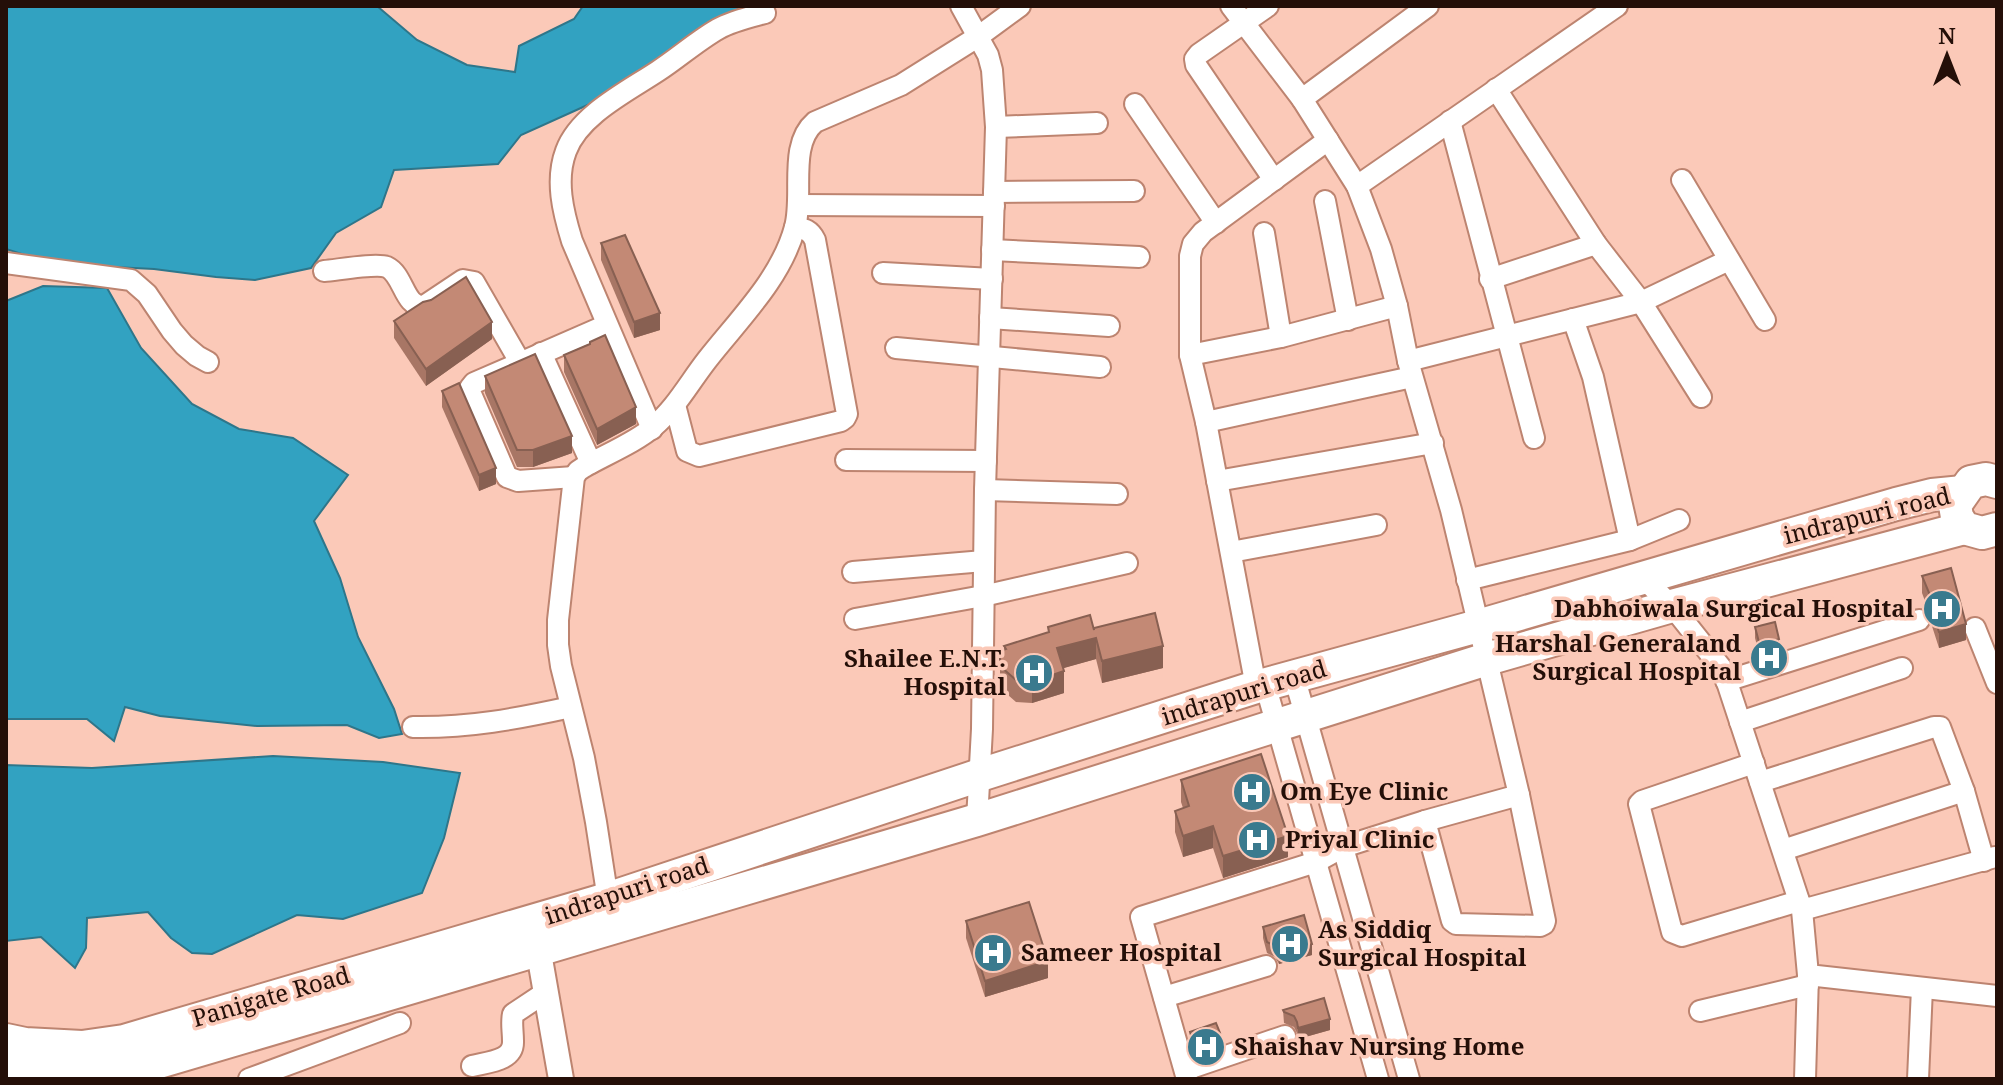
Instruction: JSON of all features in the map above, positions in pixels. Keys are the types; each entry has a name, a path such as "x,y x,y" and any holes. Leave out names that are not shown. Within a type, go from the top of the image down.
{"main road":[{"name":"indrapuri road","path":"611,913 980,775 1272,682 1478,626 1896,504 1932,495 1963,492 1971,482 1986,479 1997,482"},
{"path":"1963,492 1955,505 1957,517 1964,528"},
{"name":"indrapuri road","path":"536,935 977,820 1487,659 1672,606 1964,528 1982,533 1997,529"},
{"name":"Panigate Road","path":"6,1064 46,1071 101,1073 159,1058 536,935"},
{"name":"Panigate Road","path":"6,1040 82,1047 124,1041 159,1058"}],"street":[{"path":"961,6 988,55 996,127 977,820"},
{"path":"611,913 594,809 558,645 574,477 591,463 652,429 675,405 765,287 785,255 795,227 800,144 807,128 901,85 1020,6"},
{"path":"1231,6 1302,99 1357,186 1381,249 1487,659 1519,795 1544,924 1456,924 1452,921 1425,821"},
{"path":"1268,6 1195,59 1196,65 1274,180"},
{"path":"1302,99 1428,6"},
{"path":"1357,186 1605,9"},
{"path":"652,429 572,241 563,213 561,168 567,147 583,125 618,96 721,27 765,13"},
{"path":"1496,89 1596,244 1641,302 1701,397"},
{"path":"1135,104 1216,223"},
{"path":"1450,121 1534,438"},
{"path":"996,127 1097,123"},
{"path":"1328,140 1203,232 1193,244 1190,256 1190,355 1231,552 1272,682 1292,720 1343,847 1409,1079"},
{"path":"1682,180 1765,320"},
{"path":"798,205 1134,191"},
{"path":"1325,201 1348,320"},
{"path":"675,405 687,451 699,456 845,418 847,414 815,240 807,229 795,227"},
{"path":"1264,233 1281,337"},
{"path":"1490,279 1596,244"},
{"path":"992,250 1139,257"},
{"path":"1206,422 1410,369 1508,336 1641,302 1729,260"},
{"path":"9,263 131,280 147,294 184,345 208,362"},
{"path":"324,271 379,265 388,268 397,275 413,304 419,307 463,280 470,280 520,362"},
{"path":"883,273 992,279"},
{"path":"1190,355 1281,337 1397,306"},
{"path":"990,318 1109,326"},
{"path":"1573,319 1593,377 1630,540"},
{"path":"574,477 518,481 507,477 470,388 474,383 607,325"},
{"path":"896,348 1100,367"},
{"path":"541,353 591,463"},
{"path":"1217,481 1433,443"},
{"path":"846,460 986,461"},
{"path":"985,490 1117,494"},
{"path":"1467,580 1630,540 1679,520"},
{"path":"1231,552 1376,525"},
{"path":"853,572 984,561"},
{"path":"855,619 983,596 1127,563"},
{"path":"1643,578 1672,606 1723,670 1801,905 1808,980 1805,1079"},
{"path":"1726,681 1919,620"},
{"path":"1975,628 1997,683"},
{"path":"1740,722 1902,668"},
{"path":"1272,682 1292,720 1316,862 1378,1079"},
{"path":"413,727 471,726 571,707"},
{"path":"1934,727 1940,727 1964,791 1991,859 1682,936 1672,932 1639,804 1934,727"},
{"path":"1783,850 1964,791"},
{"path":"1285,1036 1186,1075 1141,917 1316,862 1343,847 1519,795"},
{"path":"536,935 561,1079"},
{"path":"1164,997 1266,966"},
{"path":"1700,1011 1808,980 1997,996"},
{"path":"1918,1079 1922,988"},
{"path":"472,1066 512,1052 513,1014 546,992"},
{"path":"249,1079 400,1023"}],"water":[{"path":"6,6 377,6 417,40 467,65 515,72 519,46 574,19 583,6 740,6 603,98 521,135 498,164 394,170 381,207 336,233 311,268 255,280 154,269 53,264 6,249"},
{"path":"43,286 107,288 141,348 192,404 239,429 293,438 348,475 314,521 340,578 358,637 394,709 402,734 379,738 347,725 257,726 160,716 125,707 114,741 87,719 6,719 6,301"},
{"path":"273,756 383,762 460,773 444,838 422,893 343,919 297,915 212,954 192,953 171,938 148,912 87,918 86,948 75,968 41,937 6,941 6,765 92,768"}],"building":[{"path":"625,235 660,313 634,322 601,243"},
{"path":"466,277 492,322 426,369 394,321"},
{"path":"605,335 636,407 597,429 564,355"},
{"path":"535,354 572,436 533,450 517,450 485,376"},
{"path":"459,383 496,468 479,475 442,391"},
{"path":"1951,568 1966,624 1939,632 1931,607 1932,600 1922,576"},
{"path":"1155,613 1163,646 1102,661 1096,638 1057,648 1064,671 1032,682 1016,680 1000,666 1000,651 1006,649 1004,646 1049,632 1048,627 1090,615 1094,630"},
{"path":"1775,622 1779,639 1760,646 1755,627"},
{"path":"1261,754 1288,836 1223,856 1213,826 1183,836 1175,811 1189,806 1181,780"},
{"path":"1029,902 1048,961 985,981 966,921"},
{"path":"1304,915 1312,944 1279,953 1275,946 1267,942 1263,927"},
{"path":"1324,998 1330,1019 1298,1028 1294,1016 1283,1010"},
{"path":"1216,1023 1220,1033 1193,1042 1190,1032"}],"place":[{"name":"Dabhoiwala Surgical Hospital","path":"1942,609"},
{"name":"Harshal Generaland Surgical Hospital","path":"1769,658"},
{"name":"Shailee E.N.T. Hospital","path":"1034,673"},
{"name":"Om Eye Clinic","path":"1252,792"},
{"name":"Priyal Clinic","path":"1257,840"},
{"name":"As Siddiq Surgical Hospital","path":"1290,944"},
{"name":"Sameer Hospital","path":"993,953"},
{"name":"Shaishav Nursing Home","path":"1206,1047"}]}
